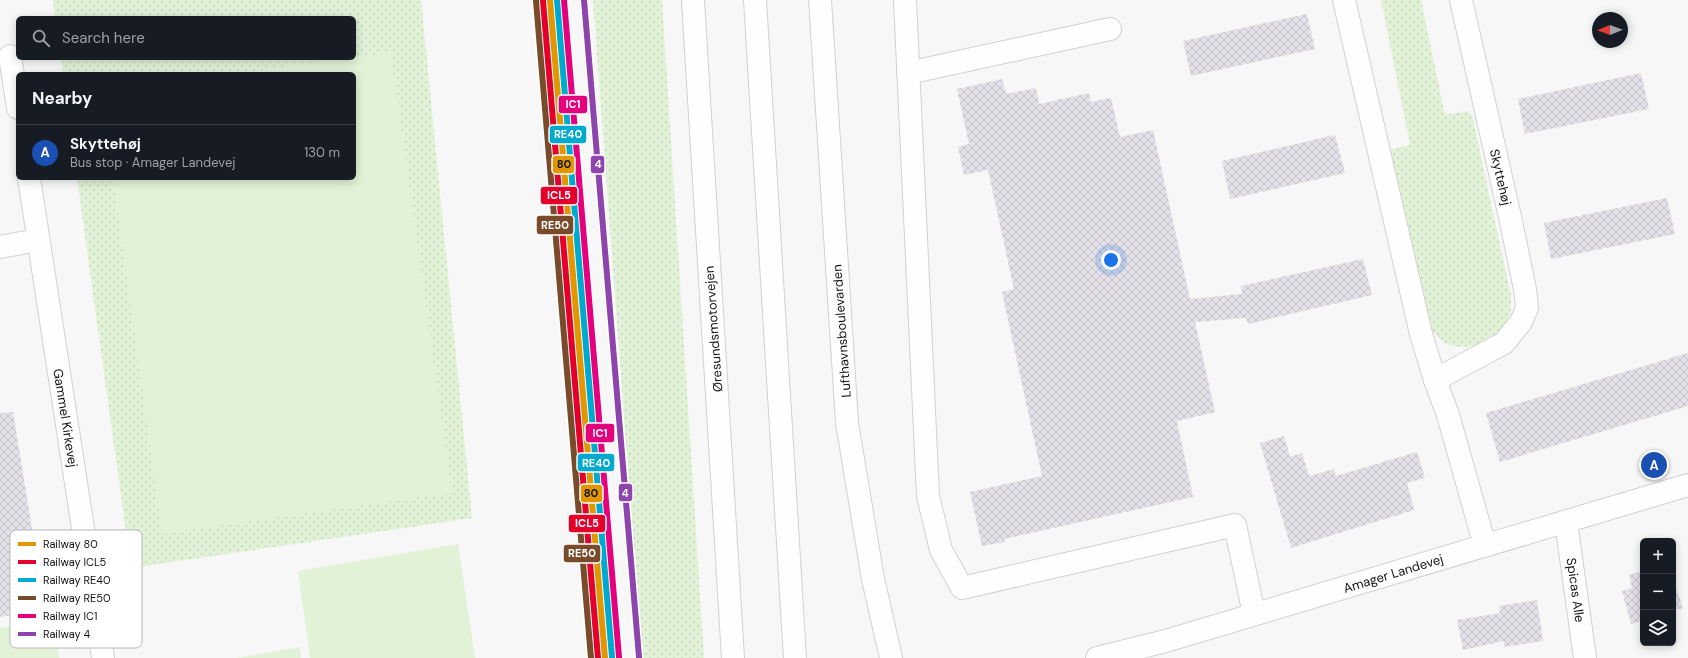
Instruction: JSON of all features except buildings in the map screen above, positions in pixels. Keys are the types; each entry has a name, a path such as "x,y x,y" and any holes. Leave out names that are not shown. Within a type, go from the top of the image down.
{"main road":[{"name":"Øresundsmotorvejen","path":"692,0 733,658"},
{"path":"755,0 795,658"},
{"name":"Lufthavnsboulevarden","path":"820,0 847,423 873,579 891,658"},
{"path":"905,0 928,496 941,550 962,588 1235,525 1254,614"},
{"path":"1344,0 1400,249 1421,334 1435,380 1448,415 1485,546"},
{"name":"Skyttehøj","path":"1435,380 1504,343 1521,322 1527,308 1525,289 1510,217 1461,0"},
{"path":"908,73 1110,29"},
{"path":"10,56 16,95"},
{"name":"Gammel Kirkevej","path":"29,180 83,530"},
{"path":"0,247 38,240"},
{"name":"Amager Landevej","path":"1097,658 1164,650 1254,614 1688,485"},
{"name":"Spicas Alle","path":"1566,522 1585,658"},
{"name":"Gammel Kirkevej","path":"101,648 103,658"}],"green space":[{"path":"53,0 421,0 472,518 142,566 142,530 126,530 77,180 356,180 356,72 63,72 61,60 356,60 356,16 55,16"},
{"path":"593,0 662,0 704,658 642,658"},
{"path":"1381,0 1421,0 1445,115 1466,111 1472,115 1511,296 1510,315 1507,323 1496,336 1480,344 1462,347 1449,345 1439,338 1428,325 1386,150 1410,145"},
{"path":"391,52 452,493 162,534 113,180 356,180 356,72 246,72 333,60 356,60 356,57"},
{"path":"458,544 475,658 310,658 298,571"},
{"path":"10,626 10,648 57,648 59,658 0,658 0,628"},
{"path":"300,647 301,658 237,658"}],"rail line":[{"name":"80","path":"550,0 605,658"},
{"name":"RE40","path":"557,0 612,657"},
{"name":"IC1","path":"564,0 619,657"},
{"name":"4","path":"584,0 639,657"},
{"name":"RE50","path":"536,1 591,658"},
{"name":"ICL5","path":"543,1 598,658"}],"place":[{"name":"Skyttehøj","path":"1654,465"}]}
